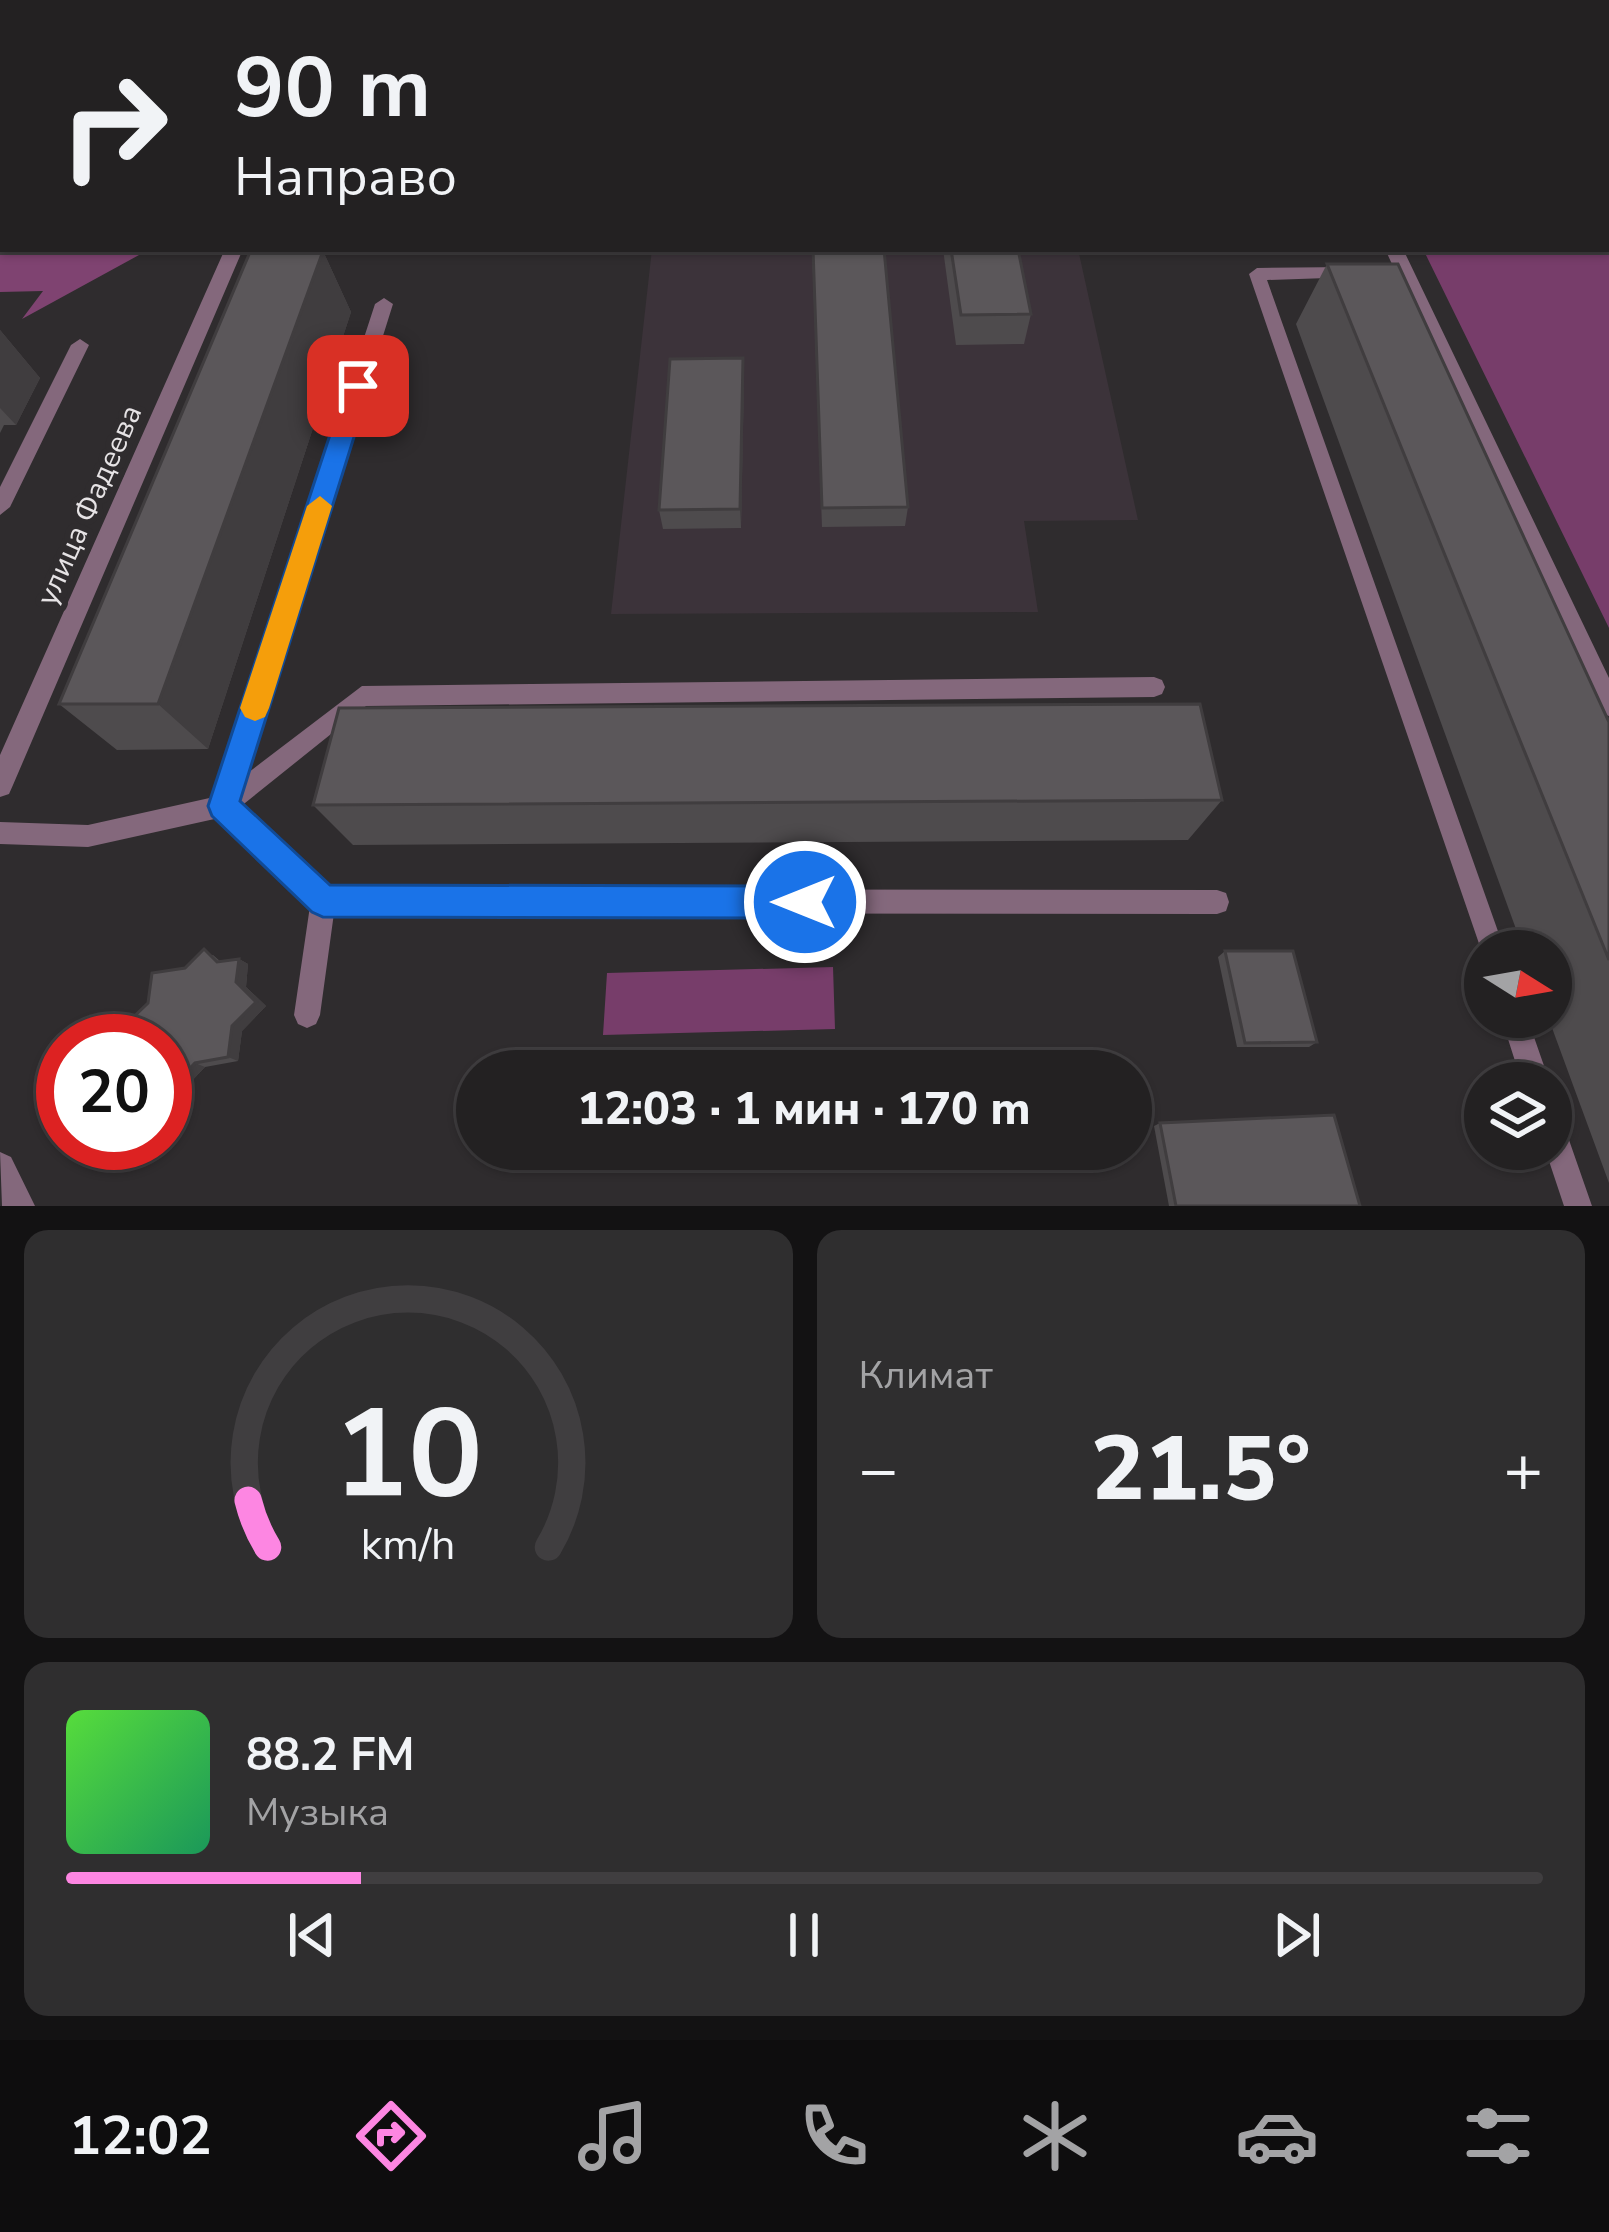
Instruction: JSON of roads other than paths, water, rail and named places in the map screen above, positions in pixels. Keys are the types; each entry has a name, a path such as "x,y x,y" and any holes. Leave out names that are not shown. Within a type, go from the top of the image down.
{"street":[{"name":"улица Фадеева","path":"0,785 233,252"},
{"path":"1388,266 1609,705"},
{"path":"0,1168 19,1206"}],"lane":[{"path":"1388,266 1257,274 1485,930"},
{"path":"223,806 384,304"},
{"path":"0,507 80,345"},
{"path":"0,833 88,836 223,806 362,696 1154,687"},
{"path":"223,806 323,901 1217,902"},
{"path":"307,1015 323,901"},
{"path":"1565,1170 1577,1206"}]}
